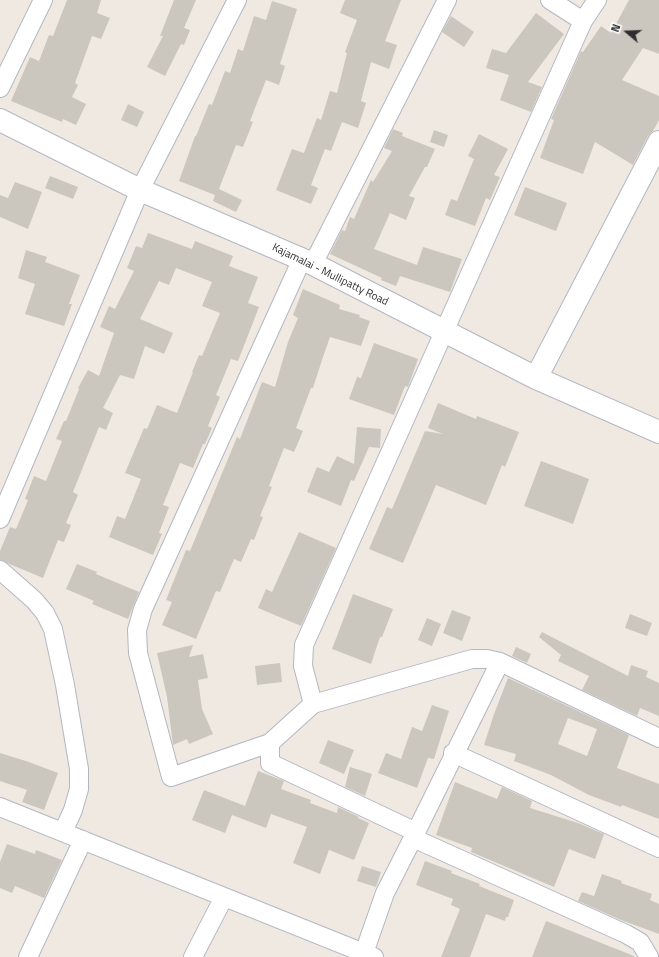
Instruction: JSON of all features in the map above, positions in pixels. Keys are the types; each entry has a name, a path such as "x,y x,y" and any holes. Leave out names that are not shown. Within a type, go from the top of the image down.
{"main road":[{"name":"Kajamalai - Mullipatty Road","path":"0,120 140,190 307,261 536,378 659,432"},
{"path":"536,378 659,142"}],"street":[{"path":"0,88 43,0"},
{"path":"0,519 140,190 237,0"},
{"path":"447,0 307,261 143,609 136,630 138,653 171,777 270,743 313,704 472,659 486,659 500,662 659,738"},
{"path":"550,0 583,21"},
{"path":"313,704 303,666 304,645 583,21 597,0"},
{"path":"0,570 34,600 46,613 53,629 65,685 79,769 79,789 73,810 63,832"},
{"path":"0,807 367,956 385,893 500,662"},
{"path":"270,743 270,763 414,835 626,934 640,942 649,957"},
{"path":"454,753 659,848"},
{"path":"28,957 83,840"},
{"path":"193,957 224,897"}],"building":[{"path":"67,0 101,0 97,13 110,18 101,39 92,36 75,83 78,85 72,97 86,104 76,125 63,119 62,122 11,101 30,57 39,61 49,35 53,36"},
{"path":"174,0 196,0 184,28 190,30 184,45 181,44 165,76 147,67 163,36 160,36"},
{"path":"345,0 401,0 385,41 397,45 389,69 371,62 361,101 366,103 358,128 342,122 331,151 325,149 311,185 318,188 311,204 276,190 292,149 304,153 317,118 321,120 330,91 337,93 347,53 345,52 357,20 340,13"},
{"path":"629,0 659,0 659,54 643,48 622,80 659,96 659,120 653,131 648,136 633,165 595,142 583,174 540,158 554,120 551,119 581,51 583,52 601,26 611,33"},
{"path":"272,1 297,9 280,64 285,66 279,85 266,80 250,121 253,122 243,147 236,145 219,189 242,200 236,212 213,201 215,195 179,181 195,136 209,104 212,105 225,71 230,73 238,49 243,51 254,16 266,20"},
{"path":"536,13 564,34 528,82 542,87 531,112 500,100 509,75 486,68 492,49 506,53"},
{"path":"451,16 474,32 464,47 442,32"},
{"path":"128,104 144,112 137,127 121,120"},
{"path":"393,129 403,133 402,136 435,149 427,167 425,167 409,196 415,198 406,220 390,213 374,249 417,265 423,247 462,259 450,292 400,276 396,286 330,254 342,230 345,231 350,217 354,219 371,180 373,182 392,151 384,148"},
{"path":"434,130 448,135 444,147 430,142"},
{"path":"479,134 508,149 494,175 500,177 490,200 486,198 475,226 445,215 451,199 457,201 474,159 468,156"},
{"path":"50,176 78,187 73,199 45,188"},
{"path":"15,182 42,192 28,229 0,217 0,195 8,198"},
{"path":"525,187 567,203 556,231 514,215"},
{"path":"148,233 192,249 195,241 233,256 229,266 258,277 248,303 259,307 238,361 231,359 216,395 220,397 208,426 212,428 205,444 203,444 193,468 180,463 163,505 169,507 159,533 162,534 153,555 109,537 117,516 125,519 141,479 125,473 144,428 147,429 157,405 177,413 199,355 202,356 220,313 202,306 212,282 176,268 169,285 159,281 140,319 173,333 164,354 145,346 134,379 120,375 103,408 113,413 106,430 99,427 73,492 78,495 66,523 71,525 64,542 58,540 43,578 0,560 0,551 10,527 16,529 28,500 25,499 34,476 46,481 62,441 56,439 64,421 66,421 79,389 78,388 88,370 99,376 114,333 100,327 109,306 115,309 134,271 127,268 136,246 142,248"},
{"path":"26,250 47,257 45,262 80,275 69,304 72,304 64,326 25,314 35,284 18,278"},
{"path":"303,289 340,305 339,309 360,315 359,317 370,321 361,346 330,337 313,388 311,388 296,428 303,431 294,452 284,448 269,486 272,487 260,516 263,517 254,540 251,539 241,562 234,559 220,592 216,591 196,639 162,625 172,602 166,600 186,550 190,551 237,437 240,439 262,382 275,387 288,342 298,318 293,315"},
{"path":"374,343 418,359 408,387 405,386 394,415 349,399 357,377 361,378"},
{"path":"438,403 476,419 477,416 519,432 505,467 502,465 486,505 436,485 403,563 369,549 387,507 392,509 425,431 443,434 428,428"},
{"path":"357,427 381,429 380,448 369,447 354,481 351,480 341,506 307,492 317,467 329,472 337,456 354,464"},
{"path":"541,461 589,479 573,524 524,506"},
{"path":"299,532 336,548 301,626 258,608 266,589 272,592"},
{"path":"77,564 97,572 96,574 139,592 128,619 92,604 94,601 66,589"},
{"path":"353,594 393,609 382,637 380,637 371,664 332,649"},
{"path":"452,610 471,617 462,641 443,633"},
{"path":"630,614 652,623 647,636 625,628"},
{"path":"427,618 441,624 432,646 418,640"},
{"path":"542,632 628,676 631,665 648,671 646,677 659,683 659,716 640,708 637,716 582,690 589,676 558,661 561,655 539,637"},
{"path":"193,645 189,657 203,654 208,678 198,680 202,709 213,734 189,744 187,739 173,745 167,697 157,653"},
{"path":"516,647 531,654 527,663 512,656"},
{"path":"280,663 282,682 257,685 255,666"},
{"path":"508,678 629,735 617,768 659,784 659,819 622,805 621,807 589,795 551,775 514,761 516,754 484,745","holes":["568,718 597,729 587,756 558,744"]},
{"path":"432,705 449,711 434,759 428,758 417,788 378,773 386,753 401,759 412,727 422,731"},
{"path":"328,740 354,750 344,774 319,763"},
{"path":"0,753 58,773 44,810 22,802 27,790 0,781"},
{"path":"350,767 372,774 365,796 345,787"},
{"path":"258,771 284,781 281,789 311,800 310,803 337,813 338,807 369,823 354,860 329,850 320,874 293,863 307,827 271,814 266,828 232,815 225,833 192,820 204,790 245,806"},
{"path":"455,782 497,799 502,787 532,801 530,808 578,823 604,834 595,859 569,849 554,887 471,852 472,848 436,835"},
{"path":"7,844 35,854 36,850 62,860 44,898 15,886 12,893 0,888 0,862"},
{"path":"425,861 452,871 451,873 480,884 479,886 514,900 505,921 486,914 470,957 441,957 460,909 451,905 453,899 416,885"},
{"path":"362,866 381,872 376,887 357,881"},
{"path":"602,874 622,881 621,883 652,894 650,900 659,904 659,934 621,920 578,901 582,892 594,896"},
{"path":"546,921 634,956 634,957 532,957"}]}
